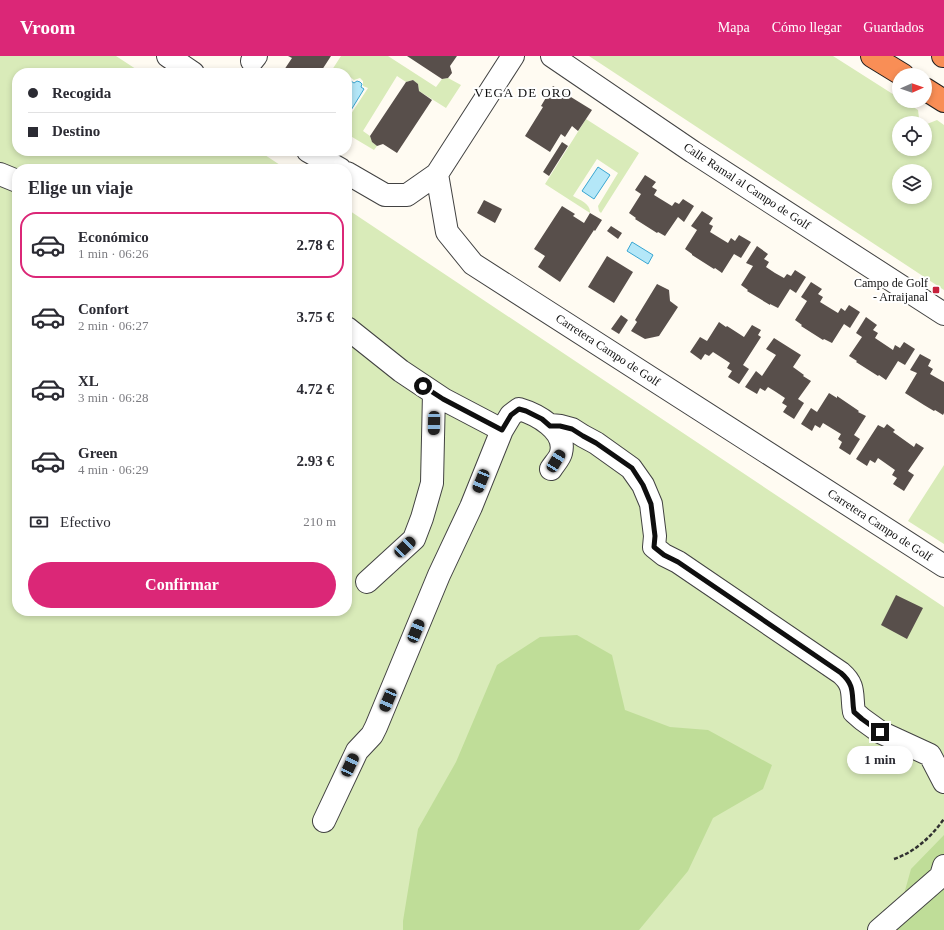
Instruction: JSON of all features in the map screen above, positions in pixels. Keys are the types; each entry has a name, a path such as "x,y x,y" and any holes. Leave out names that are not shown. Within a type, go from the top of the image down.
{"highway":[{"path":"872,56 892,69"},
{"path":"932,93 944,101"}],"street":[{"path":"168,56 186,68"},
{"path":"352,176 385,195 407,195 437,174 513,56"},
{"name":"Calle Ramal al Campo de Golf","path":"552,56 693,152 944,314"},
{"path":"317,156 331,164"},
{"path":"0,174 12,179"},
{"name":"Carretera Campo de Golf","path":"437,174 447,232 473,264 944,566"},
{"path":"352,332 401,371 443,399 502,430"},
{"path":"368,582 414,539 422,518 432,483 434,393"},
{"path":"324,821 357,751 372,735 376,727 439,575 471,506 502,430 511,415 519,409 542,419 554,430 561,440 561,453 551,469"},
{"path":"550,426 560,426 572,429 596,443 632,468 643,485 651,504 655,536 654,547 846,677 852,687 854,712 880,732 930,755 944,782"},
{"path":"879,930 941,876 944,866"}],"path":[{"path":"894,859 905,855 921,844 935,831 944,819"}],"green space":[{"path":"0,56 116,56 134,68 12,68 12,156 266,156 278,164 12,164 12,616 352,616 352,212 944,607 944,930 0,930"},
{"path":"341,56 388,56 436,87 442,79 448,78 461,85 446,108 419,91 418,84 413,80 406,82 397,76 363,131 370,136 372,142 377,146 374,150 352,137 352,112 368,88 363,86 363,81 360,78 354,80 352,78 352,68 333,68"},
{"path":"589,56 833,56 892,94 892,108 915,108 918,110 919,116 892,116 892,156 932,156 932,122 937,120 944,125 944,290"},
{"path":"586,119 639,153 601,213 598,206 618,173 597,159 573,196 589,207 590,213 545,184"},
{"path":"944,465 944,544 908,521"},
{"path":"577,635 612,655 625,710 670,727 708,730 772,765 763,789 713,818 688,871 639,930 403,930 403,921 418,829 456,762 497,665 540,637"},
{"path":"944,835 944,930 894,930 911,869"}],"water":[{"path":"357,81 360,82 362,84 361,87 364,89 352,108 352,82 354,83"},
{"path":"598,167 610,175 594,199 582,191"},
{"path":"632,242 653,255 648,264 627,251"}],"building":[{"path":"288,56 331,56 323,68 285,68 292,58"},
{"path":"407,56 457,56 450,66 452,73 448,78 442,79"},
{"path":"413,80 418,84 419,91 432,100 397,153 383,144 377,146 372,142 370,136 406,82"},
{"path":"553,86 592,110 578,131 572,126 565,137 561,134 550,152 525,136 543,107 541,106"},
{"path":"562,142 568,146 549,176 543,172"},
{"path":"645,175 656,182 652,187 657,190 654,195 672,206 675,202 679,204 683,199 694,206 684,222 678,217 665,236 658,232 657,233 635,219 636,218 629,213 641,194 635,190"},
{"path":"484,200 502,209 495,223 477,213"},
{"path":"562,206 575,214 573,216 584,223 590,213 602,220 560,282 538,267 545,256 534,249"},
{"path":"702,211 713,218 709,224 713,226 710,232 728,243 731,238 735,241 739,235 751,242 741,258 734,254 722,273 692,255 685,249 697,230 691,226"},
{"path":"611,226 622,233 618,239 607,231"},
{"path":"757,246 768,254 764,259 769,262 766,267 775,273 784,278 787,274 791,276 795,270 806,277 796,293 790,289 778,308 770,305 747,291 748,290 741,285 753,266 746,263"},
{"path":"607,256 633,272 614,303 588,287"},
{"path":"811,282 822,289 818,294 823,297 820,302 838,313 841,308 845,311 849,305 860,312 850,328 844,324 832,343 824,339 823,340 801,326 802,325 795,320 807,301 801,297"},
{"path":"657,284 669,290 670,301 678,307 659,336 645,339 631,331 637,322 635,320"},
{"path":"621,315 628,320 619,334 611,329"},
{"path":"866,317 877,325 873,330 878,333 875,338 893,350 895,345 900,348 904,342 915,349 905,365 898,361 886,380 856,362 857,361 849,356 862,337 856,333"},
{"path":"719,322 744,337 752,325 761,330 758,335 761,337 743,365 749,369 739,384 728,377 732,371 727,368 730,363 713,352 709,356 705,354 701,360 690,352 700,337 707,341"},
{"path":"774,338 801,355 793,367 811,381 798,399 804,403 794,419 783,412 787,406 782,403 785,398 776,392 768,387 765,391 760,388 757,394 745,387 756,371 762,376 776,355 766,349"},
{"path":"920,354 931,360 928,366 933,369 930,374 944,382 943,415 905,393 917,373 910,370"},
{"path":"829,393 837,398 837,396 859,411 858,412 866,416 854,435 860,439 850,455 839,448 842,442 838,439 841,434 823,423 820,428 815,425 812,431 801,424 811,408 817,412"},
{"path":"887,424 895,430 893,432 914,447 916,443 924,448 908,471 914,475 904,491 893,484 897,478 892,475 895,470 878,458 875,463 870,460 867,466 856,459 878,425 884,428"},
{"path":"896,595 923,608 907,639 881,625"}],"place":[{"name":"Campo de Golf - Arraijanal","path":"936,290"}],"district":[{"name":"VEGA DE ORO","path":"523,92"}],"route":[{"path":"423,386 443,399 502,430 511,415 519,409 542,419 550,426 560,426 572,429 596,443 632,468 643,485 651,504 655,536 654,547 846,677 852,687 854,712 880,732"}]}
